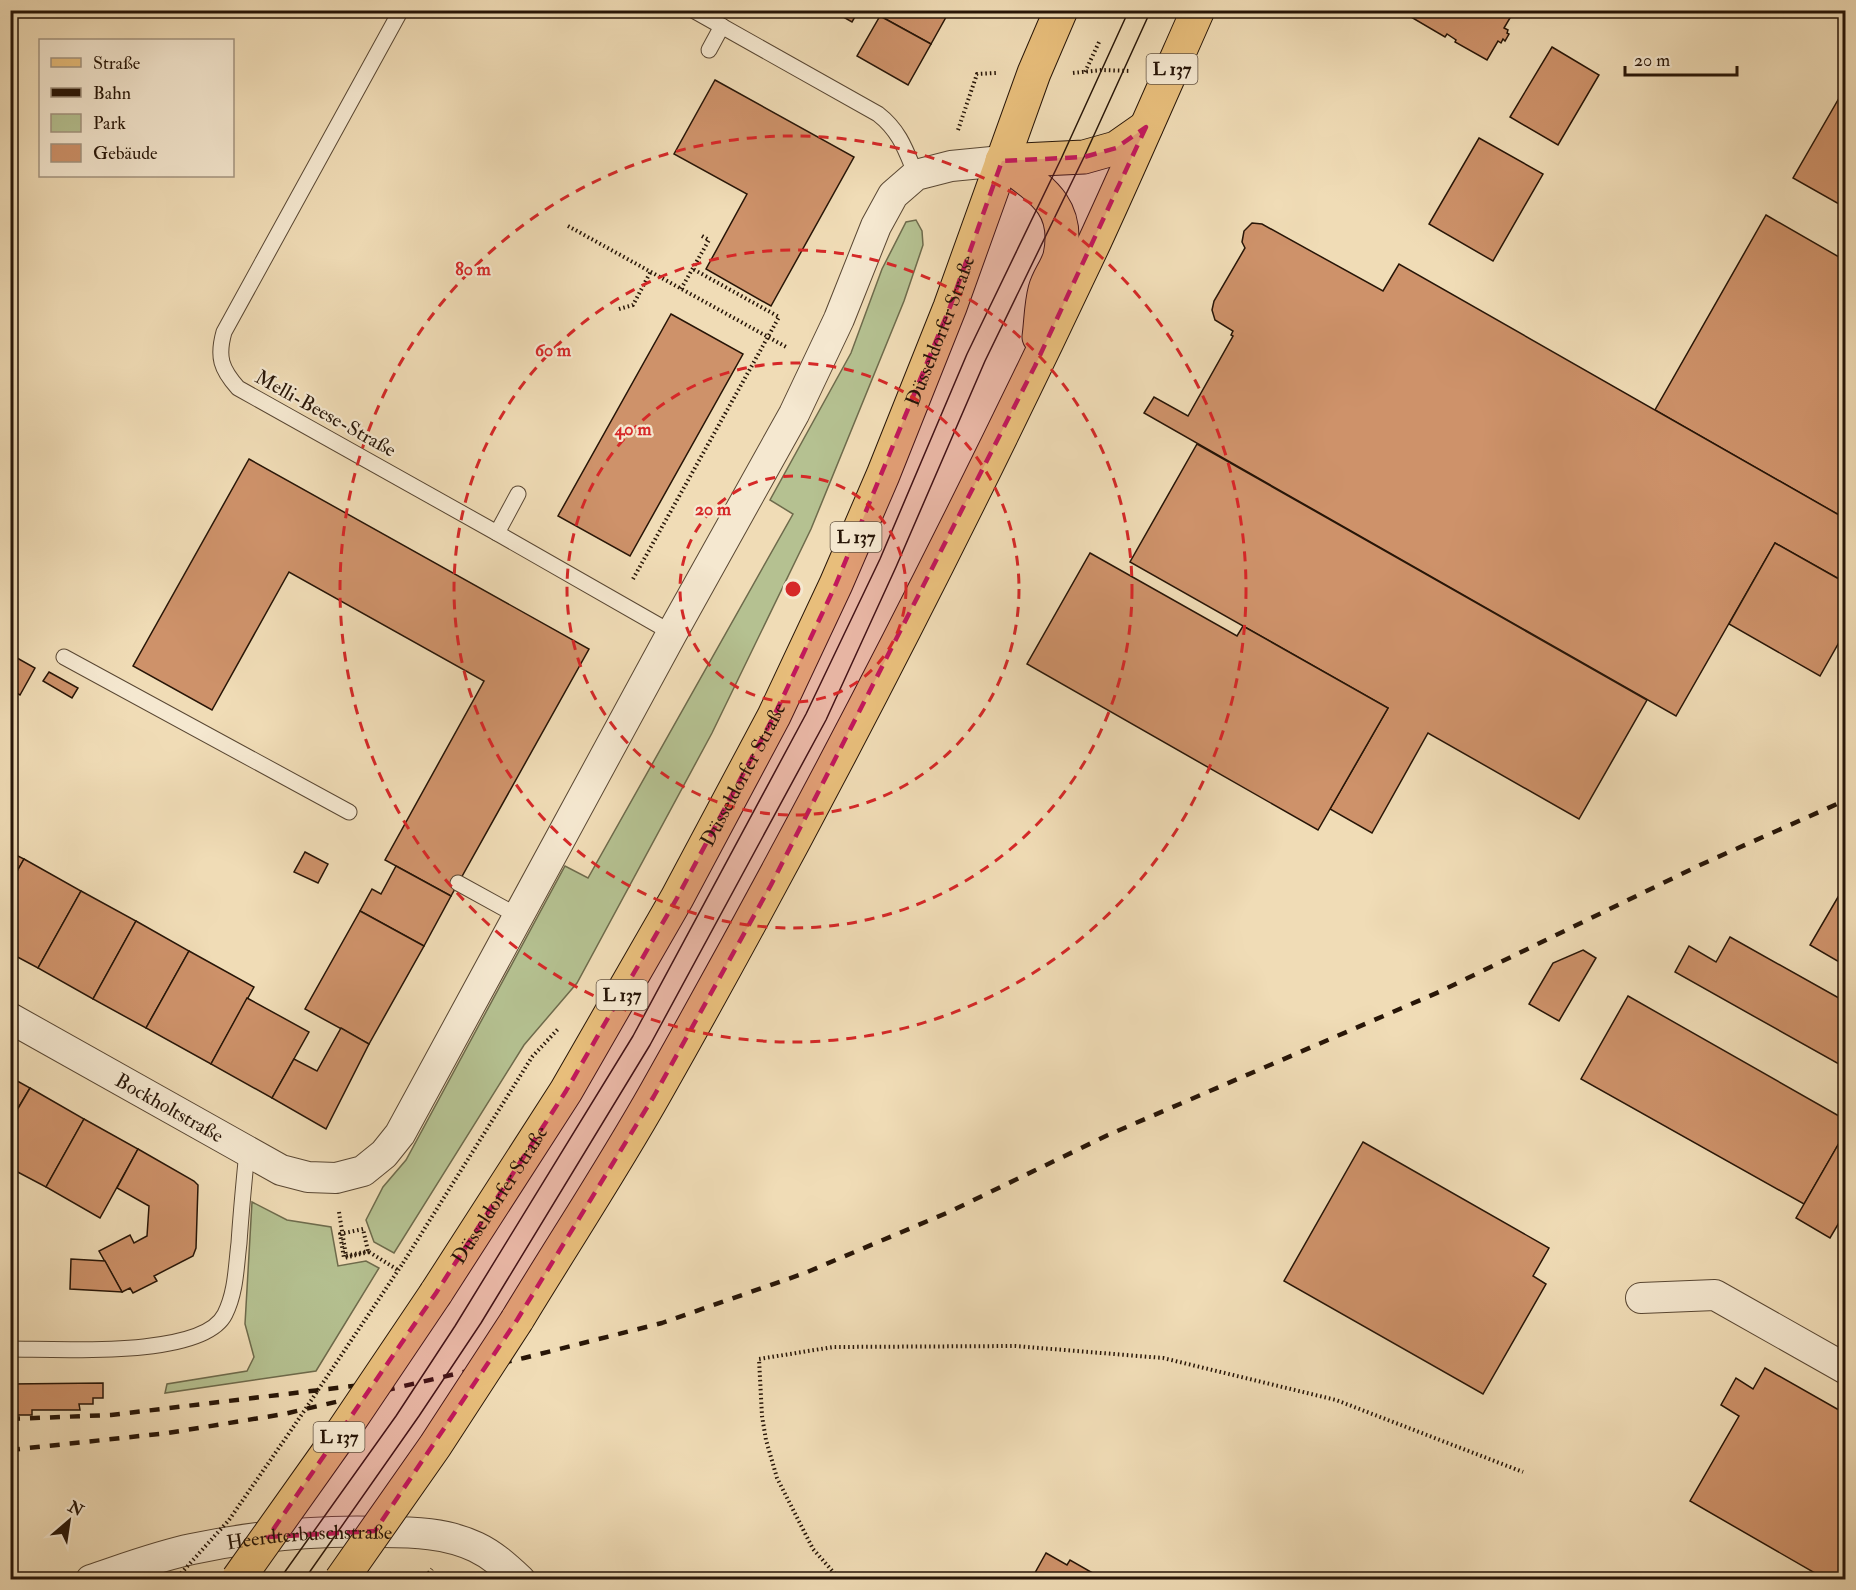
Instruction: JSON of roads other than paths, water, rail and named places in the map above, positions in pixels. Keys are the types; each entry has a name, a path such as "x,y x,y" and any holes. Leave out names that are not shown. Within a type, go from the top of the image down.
{"main road":[{"name":"L 137","path":"1002,161 1034,73 1061,10"},
{"name":"L 137","path":"341,1580 435,1446 517,1320 654,1096 771,885 897,646 1035,366 1198,10"},
{"path":"1002,161 1084,157 1116,148 1146,127"},
{"path":"1002,161 1045,193 1058,211 1062,235 1059,258 1045,290 1035,366"},
{"name":"Düsseldorfer Straße","path":"238,1579 343,1431 436,1293 566,1091 677,898 774,716 836,584 884,475 950,308 1002,161"}],"street":[{"path":"518,916 788,424 818,365 876,226 893,195 916,175 951,166 1002,161"},
{"name":"Bockholtstraße","path":"10,1018 281,1170 308,1177 336,1178 363,1171 384,1154 400,1134 518,916"},
{"path":"1641,1298 1715,1295 1845,1369"},
{"name":"Heerdterbuschstraße","path":"91,1580 190,1549 260,1538 344,1531 417,1532 454,1539 475,1547 497,1560 520,1580"}],"lane":[{"name":"Melli-Beese-Straße","path":"401,10 224,332 220,345 221,361 227,376 238,388 672,633"},
{"path":"693,10 878,114 890,123 898,134 916,175"},
{"path":"710,50 722,27"},
{"path":"497,533 519,494"},
{"path":"64,657 348,812"},
{"path":"458,883 518,916"},
{"path":"10,1349 138,1348 179,1342 205,1334 224,1317 234,1292 247,1151"}],"tram line":[{"path":"279,1580 396,1416 455,1326 633,1036 806,714 880,559 967,354 1061,159 1129,10"},
{"path":"304,1580 481,1323 650,1045 826,720 896,567 985,361 1084,157 1151,10"}],"railway":[{"path":"10,1450 168,1433 284,1414 662,1323 805,1273 949,1212 1108,1135 1439,992 1700,865 1846,800"},
{"path":"10,1419 111,1415 395,1381"}]}
